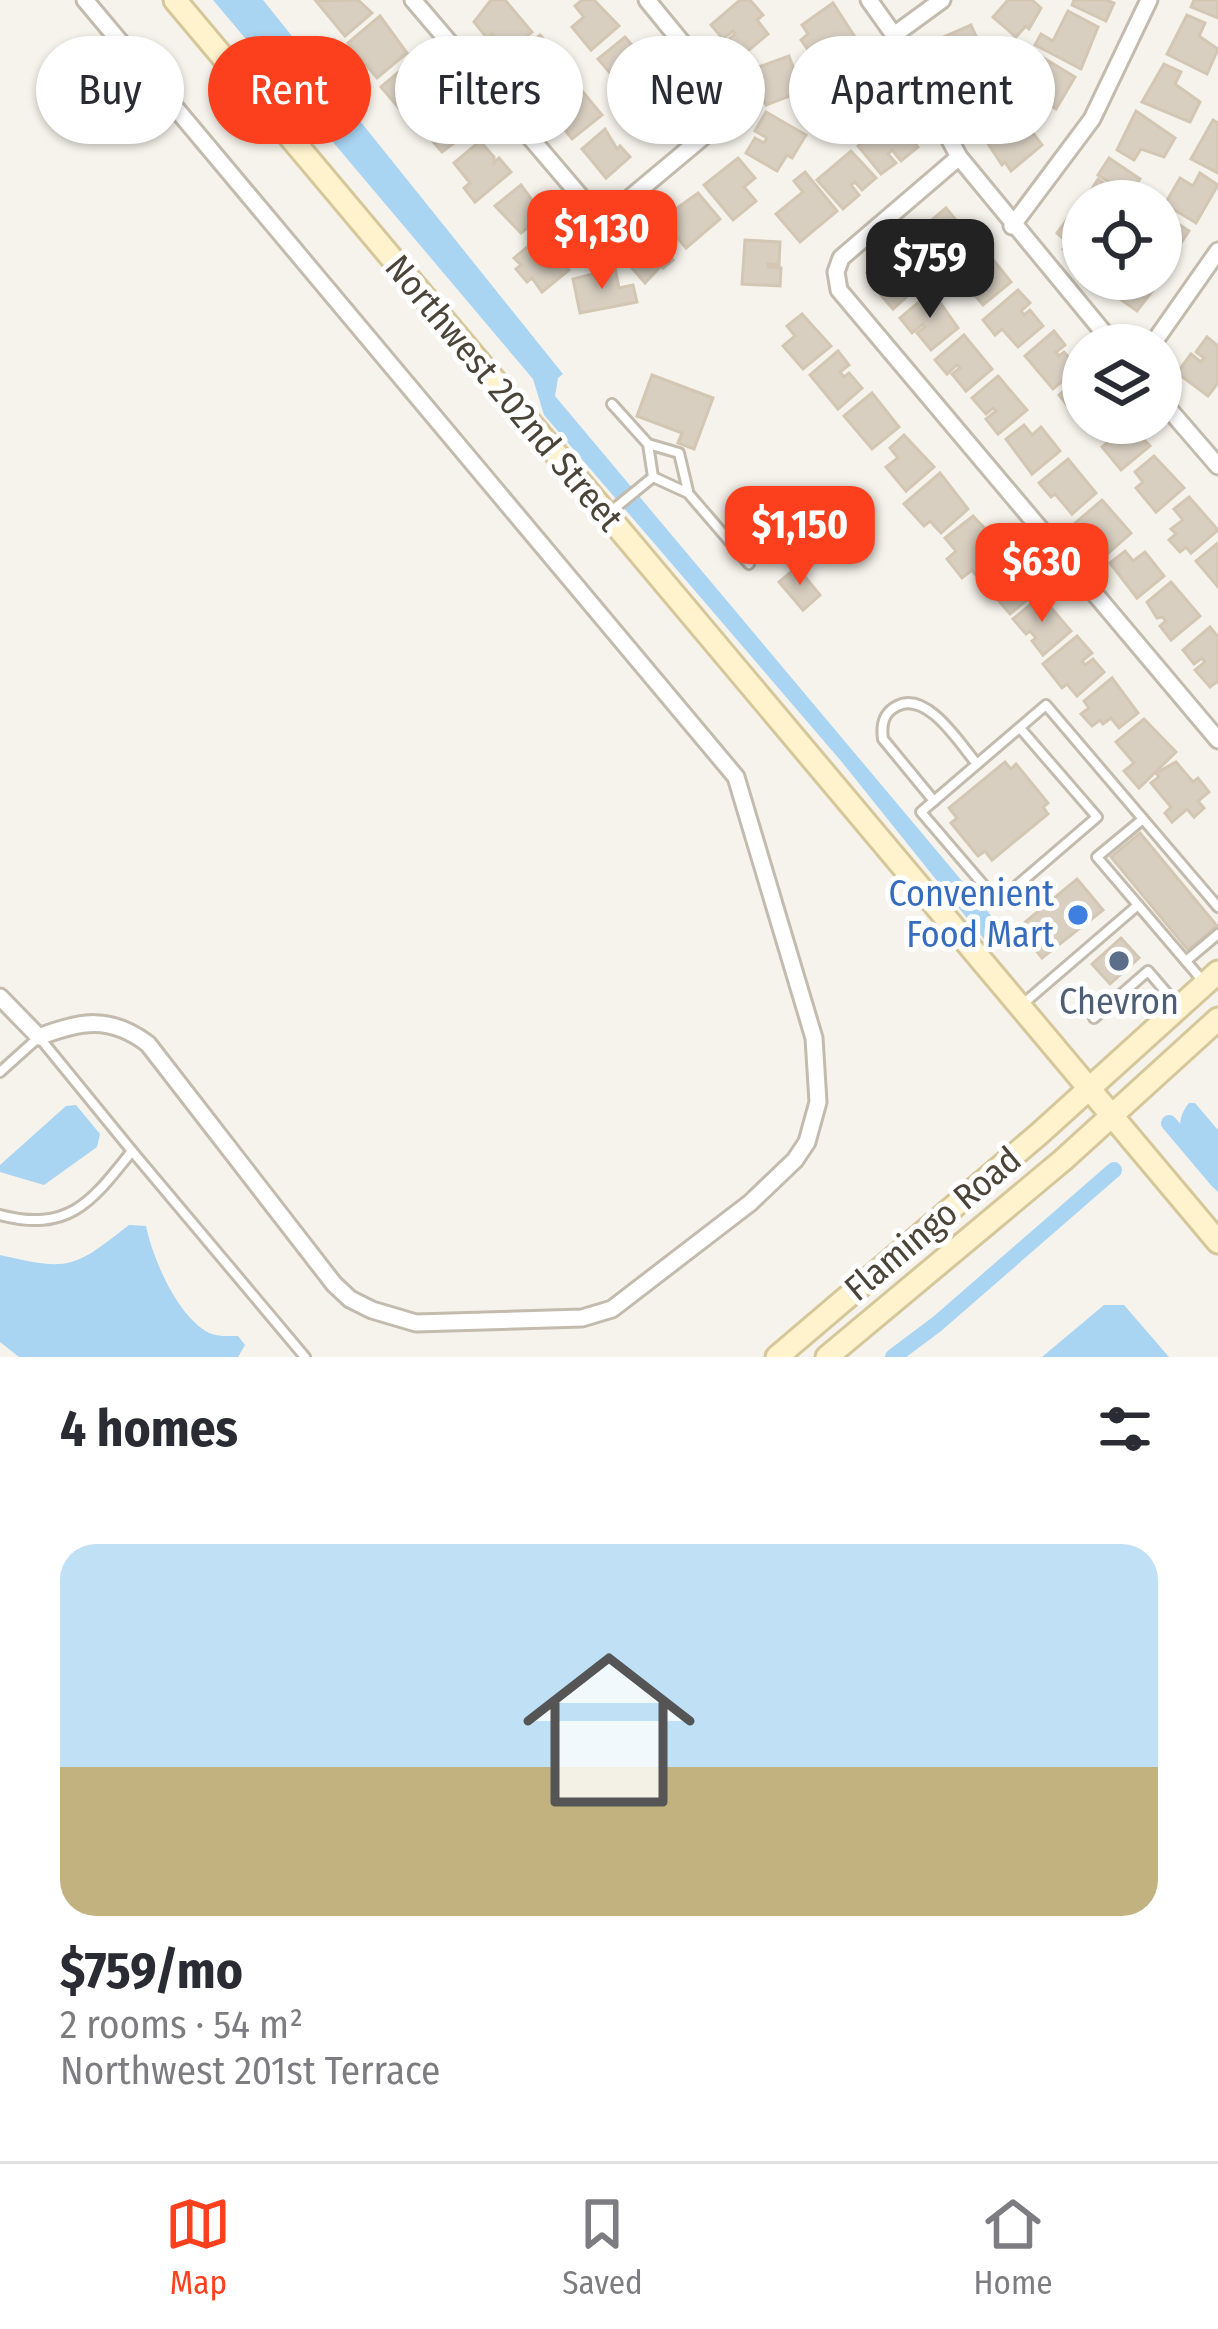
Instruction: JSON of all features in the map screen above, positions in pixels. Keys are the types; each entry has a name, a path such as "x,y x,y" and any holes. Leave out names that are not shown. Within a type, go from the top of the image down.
{"street":[{"path":"0,997 39,1037 90,1022 134,1034 148,1044 334,1284 372,1310 416,1323 582,1318 612,1309 785,1171 807,1142 818,1102 814,1038 736,777 85,0"},
{"name":"Northwest 202nd Street","path":"175,0 612,511 1218,1242"},
{"path":"412,0 581,197 591,207 604,210 624,203 716,126 725,105 711,78 647,0"},
{"path":"869,0 894,35 959,157 1096,324"},
{"path":"894,35 942,0"},
{"path":"1012,226 1092,119 1149,0"},
{"path":"959,157 841,258 836,272 839,290 1218,740"},
{"path":"1167,324 1218,250"},
{"path":"1182,424 1218,466"},
{"name":"Flamingo Road","path":"777,1357 1212,978"},
{"name":"Flamingo Road","path":"827,1357 1112,1117 1218,1019"}],"lane":[{"path":"612,404 648,444 680,453 688,493"},
{"path":"648,444 653,477"},
{"path":"612,511 653,477"},
{"path":"653,477 688,493 749,564"},
{"path":"934,801 883,739 883,720 895,706 912,703 928,710 977,764"},
{"path":"1020,728 1097,817 998,902 921,812 1046,705 1218,907"},
{"path":"1143,818 1097,857 1186,961 1212,978"},
{"path":"1019,1007 1138,905"},
{"path":"1186,961 1218,934"},
{"path":"1094,1018 1148,971 1179,1007"},
{"path":"0,1072 39,1037 299,1355"},
{"path":"0,1215 51,1221 87,1205 131,1151"}],"water":[{"path":"213,0 263,0 292,36 243,36"},
{"path":"371,135 563,374 555,396 1004,931 1001,938 987,943 841,761 544,415 533,379 335,144 371,144"},
{"path":"1189,1103 1195,1103 1218,1130 1218,1192 1193,1161 1182,1138 1182,1114"},
{"path":"76,1105 100,1134 97,1147 44,1185 0,1172 0,1165 66,1106"},
{"path":"129,1225 146,1226 168,1286 197,1325 213,1334 238,1336 245,1345 238,1357 19,1357 0,1342 0,1255 41,1263 69,1262"},
{"path":"1104,1305 1124,1305 1169,1357 1042,1357"}],"building":[{"path":"358,0 372,13 345,36 316,1"},
{"path":"491,0 505,0 532,32 485,36 474,22"},
{"path":"582,0 594,0 619,26 591,50 572,27 584,17 575,6"},
{"path":"740,0 750,0 763,15 757,20 768,34 733,36 733,31 720,36 711,25"},
{"path":"1008,0 1032,0 1041,8 1029,29 1026,26 1017,36 993,17"},
{"path":"1074,0 1114,3 1106,21 1072,5"},
{"path":"1194,0 1218,0 1218,18 1191,7"},
{"path":"833,3 854,36 806,36 802,25"},
{"path":"1068,11 1098,27 1081,69 1055,55 1055,37"},
{"path":"1187,15 1205,23 1199,36 1218,49 1207,74 1167,54"},
{"path":"380,16 395,37 395,63 377,78 371,71 371,36 356,36"},
{"path":"971,25 976,36 946,36"},
{"path":"789,56 789,96 766,105 765,102 765,65"},
{"path":"1164,64 1181,72 1175,84 1200,102 1190,122 1142,102"},
{"path":"1055,65 1075,77 1055,108"},
{"path":"395,75 395,104 381,87"},
{"path":"583,92 602,115 583,130"},
{"path":"1136,111 1175,138 1164,157 1141,149 1134,160 1117,150"},
{"path":"765,114 789,125 789,144 801,144 777,171 746,153 751,144 765,144"},
{"path":"1213,120 1218,123 1218,173 1191,159"},
{"path":"605,129 607,144 620,146 630,157 606,178 582,149"},
{"path":"483,144 494,163 499,158 511,172 475,202 464,188 470,183 454,163"},
{"path":"988,144 1042,145 1011,171 1005,162 1002,165"},
{"path":"858,146 918,147 901,161 892,150 888,154 896,163 881,174"},
{"path":"851,151 876,178 862,190 855,182 851,185 859,195 843,209 817,180"},
{"path":"738,158 755,178 744,187 756,201 733,220 704,185"},
{"path":"1109,158 1140,179 1106,180 1098,175"},
{"path":"805,172 837,211 800,242 776,214 803,192 794,181"},
{"path":"1200,173 1218,185 1196,223 1182,214 1179,180 1180,178 1193,186"},
{"path":"521,185 543,215 521,233 495,206"},
{"path":"698,193 720,219 686,248 662,219"},
{"path":"946,208 960,225 952,231 955,234 965,225 977,240 948,264 920,230"},
{"path":"543,234 555,248 544,256 547,260 556,253 569,270 542,292 532,278 527,282 516,269 521,265 514,258"},
{"path":"653,236 673,260 645,283 626,261"},
{"path":"745,240 780,242 779,265 768,267 781,268 780,286 742,284"},
{"path":"983,247 1011,282 983,305 963,281 972,274 966,261"},
{"path":"894,251 914,274 918,270 926,279 893,309 880,294 891,286 888,283 880,289 867,273"},
{"path":"615,268 619,288 633,285 637,302 580,313 573,279"},
{"path":"1018,290 1030,303 1021,311 1024,315 1030,310 1043,326 1018,347 1002,329 995,335 983,320"},
{"path":"932,291 958,328 931,350 917,333 923,324 912,333 900,318"},
{"path":"1121,300 1145,300 1137,311"},
{"path":"802,314 831,346 803,369 783,346 795,336 787,326"},
{"path":"1054,331 1062,341 1056,352 1062,354 1062,381 1053,389 1025,356"},
{"path":"964,335 992,369 966,391 952,374 960,368 957,365 947,374 935,360"},
{"path":"1207,337 1218,346 1218,383 1208,396 1182,377 1182,366 1191,354 1201,362 1204,358 1196,352"},
{"path":"838,351 849,365 840,372 844,377 849,373 862,388 838,409 810,375"},
{"path":"652,375 713,398 694,449 678,443 682,433 637,416"},
{"path":"998,376 1027,410 998,434 986,419 996,411 993,408 986,414 972,398"},
{"path":"872,393 899,427 872,449 844,416"},
{"path":"1024,425 1032,435 1041,427 1060,451 1032,474 1006,439"},
{"path":"904,435 934,467 906,491 886,467 898,458 890,448"},
{"path":"1106,444 1150,446 1121,470 1102,447"},
{"path":"1154,456 1184,488 1156,512 1136,488 1143,482 1135,472"},
{"path":"1068,459 1096,493 1072,514 1039,483"},
{"path":"940,473 968,509 941,533 930,521 924,526 904,504"},
{"path":"1189,497 1218,530 1191,553 1186,547 1180,552 1169,540 1176,534 1171,529 1183,520 1174,509"},
{"path":"1102,500 1131,533 1105,556 1091,543 1092,534 1085,539 1073,525"},
{"path":"973,516 1004,549 975,574 972,570 962,578 947,559 956,551 945,538"},
{"path":"1218,543 1218,587 1196,561"},
{"path":"1125,551 1133,561 1145,552 1164,576 1137,598 1110,563"},
{"path":"1009,555 1022,570 1012,578 1021,575 1036,592 1010,614 981,580"},
{"path":"797,567 820,595 803,610 779,582"},
{"path":"1171,582 1200,616 1171,640 1160,626 1166,621 1157,618 1147,602"},
{"path":"1041,596 1071,631 1043,655 1032,641 1036,638 1013,619"},
{"path":"1210,627 1218,637 1218,681 1210,687 1195,670 1205,662 1202,658 1194,664 1183,650"},
{"path":"1077,636 1092,653 1082,661 1085,665 1093,659 1104,672 1077,696 1067,684 1062,688 1043,664"},
{"path":"1112,678 1138,713 1119,728 1111,718 1092,726 1081,714 1089,708 1084,701"},
{"path":"1144,719 1176,752 1139,788 1124,771 1134,763 1116,742"},
{"path":"1005,762 1011,769 1016,764 1048,803 1043,807 1048,814 992,860 985,851 978,856 951,823 957,818 949,808"},
{"path":"1176,762 1209,792 1198,801 1204,808 1194,817 1187,809 1172,822 1165,813 1171,807 1151,783 1159,777 1156,773"},
{"path":"1140,833 1217,926 1188,950 1111,857"},
{"path":"1077,879 1103,910 1042,958 1018,928"},
{"path":"1121,938 1139,958 1110,984 1092,964"}],"waterway":[{"path":"1169,1123 1218,1181"},
{"path":"893,1357 1114,1170"}],"place":[{"name":"Convenient Food Mart","path":"1078,915"},
{"name":"Chevron","path":"1119,961"}]}
